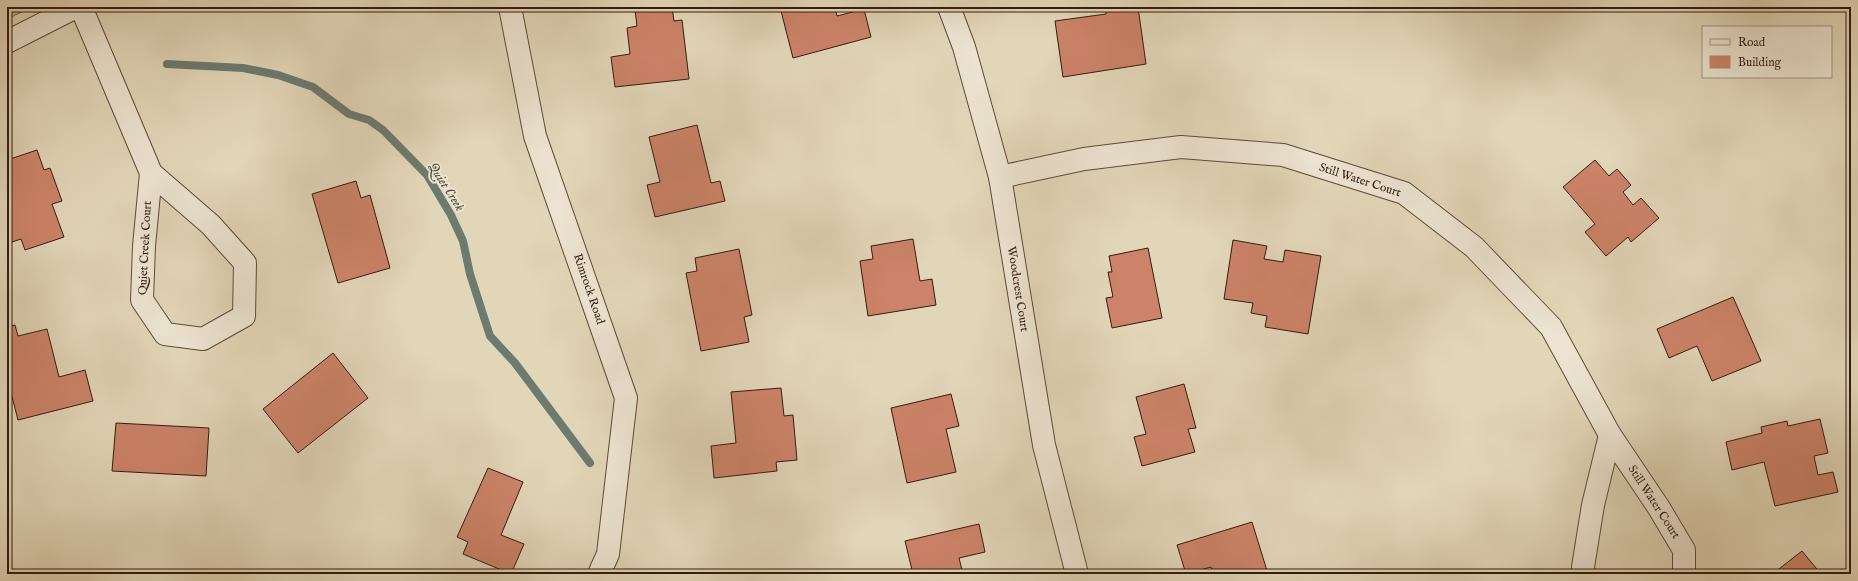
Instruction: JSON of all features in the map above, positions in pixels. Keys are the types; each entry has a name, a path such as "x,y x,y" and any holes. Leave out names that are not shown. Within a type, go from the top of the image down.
{"street":[{"path":"7,42 52,12 76,7"},
{"name":"Quiet Creek Court","path":"81,7 150,173 211,225 245,263 244,316 203,339 165,334 142,300 144,246 150,173"},
{"name":"Rimrock Road","path":"510,7 535,136 626,398 608,554 599,574"},
{"name":"Woodcrest Court","path":"949,7 964,47 1000,177 1044,445 1077,574"},
{"name":"Still Water Court","path":"1000,177 1084,159 1181,146 1283,155 1404,193 1474,247 1551,327 1610,435 1659,508 1684,550 1684,574"},
{"path":"1584,574 1583,567 1593,505 1610,435"}],"green space":[{"path":"7,7 32,7 7,19"}],"building":[{"path":"672,7 674,21 682,20 689,79 615,87 611,57 630,54 627,28 637,26 635,10"},
{"path":"780,7 835,7 837,16 864,9 871,37 793,58"},
{"path":"1106,7 1138,7 1146,64 1063,77 1055,21 1106,14"},
{"path":"697,125 711,183 720,181 725,201 655,217 647,185 660,182 649,137"},
{"path":"37,150 44,170 50,168 62,201 52,204 64,237 25,250 21,239 12,242 7,229 7,160"},
{"path":"1595,160 1609,176 1617,169 1631,185 1623,192 1633,205 1641,198 1659,218 1631,242 1628,237 1606,256 1585,232 1595,224 1563,187"},
{"path":"356,181 361,198 370,195 390,268 338,283 312,194"},
{"path":"913,239 920,281 932,279 936,305 868,316 860,261 873,259 871,246"},
{"path":"1233,240 1267,246 1264,259 1283,262 1285,250 1321,256 1308,334 1265,327 1267,316 1251,313 1253,303 1224,299"},
{"path":"1148,248 1162,318 1112,328 1106,298 1113,297 1108,272 1112,272 1109,256"},
{"path":"739,249 752,315 744,317 749,342 701,351 686,273 697,271 695,258"},
{"path":"1733,297 1761,361 1712,381 1697,346 1669,358 1657,329"},
{"path":"15,325 18,336 47,329 59,377 85,370 93,401 18,420 7,377 7,327"},
{"path":"333,353 368,398 298,453 263,409"},
{"path":"1184,384 1196,428 1188,429 1195,452 1142,466 1134,437 1146,434 1136,397"},
{"path":"781,388 784,416 793,415 797,460 776,462 777,471 714,478 711,446 736,443 731,392"},
{"path":"951,394 959,426 946,429 956,472 907,483 891,408"},
{"path":"1820,419 1828,453 1814,456 1818,475 1833,472 1838,492 1775,506 1764,462 1732,470 1726,442 1762,433 1761,427 1787,421 1788,426"},
{"path":"116,423 209,428 206,476 112,471"},
{"path":"488,468 523,482 501,535 524,544 511,574 463,554 468,542 457,537"},
{"path":"1252,522 1268,574 1213,574 1211,567 1186,574 1177,545"},
{"path":"979,524 985,552 959,558 963,574 913,574 905,541"},
{"path":"1802,551 1821,574 1776,574 1775,572"}],"waterway":[{"name":"Quiet Creek","path":"167,64 243,68 278,75 313,87 349,114 369,120 383,130 427,175 451,215 463,241 470,274 490,336 515,363 590,463"}]}
